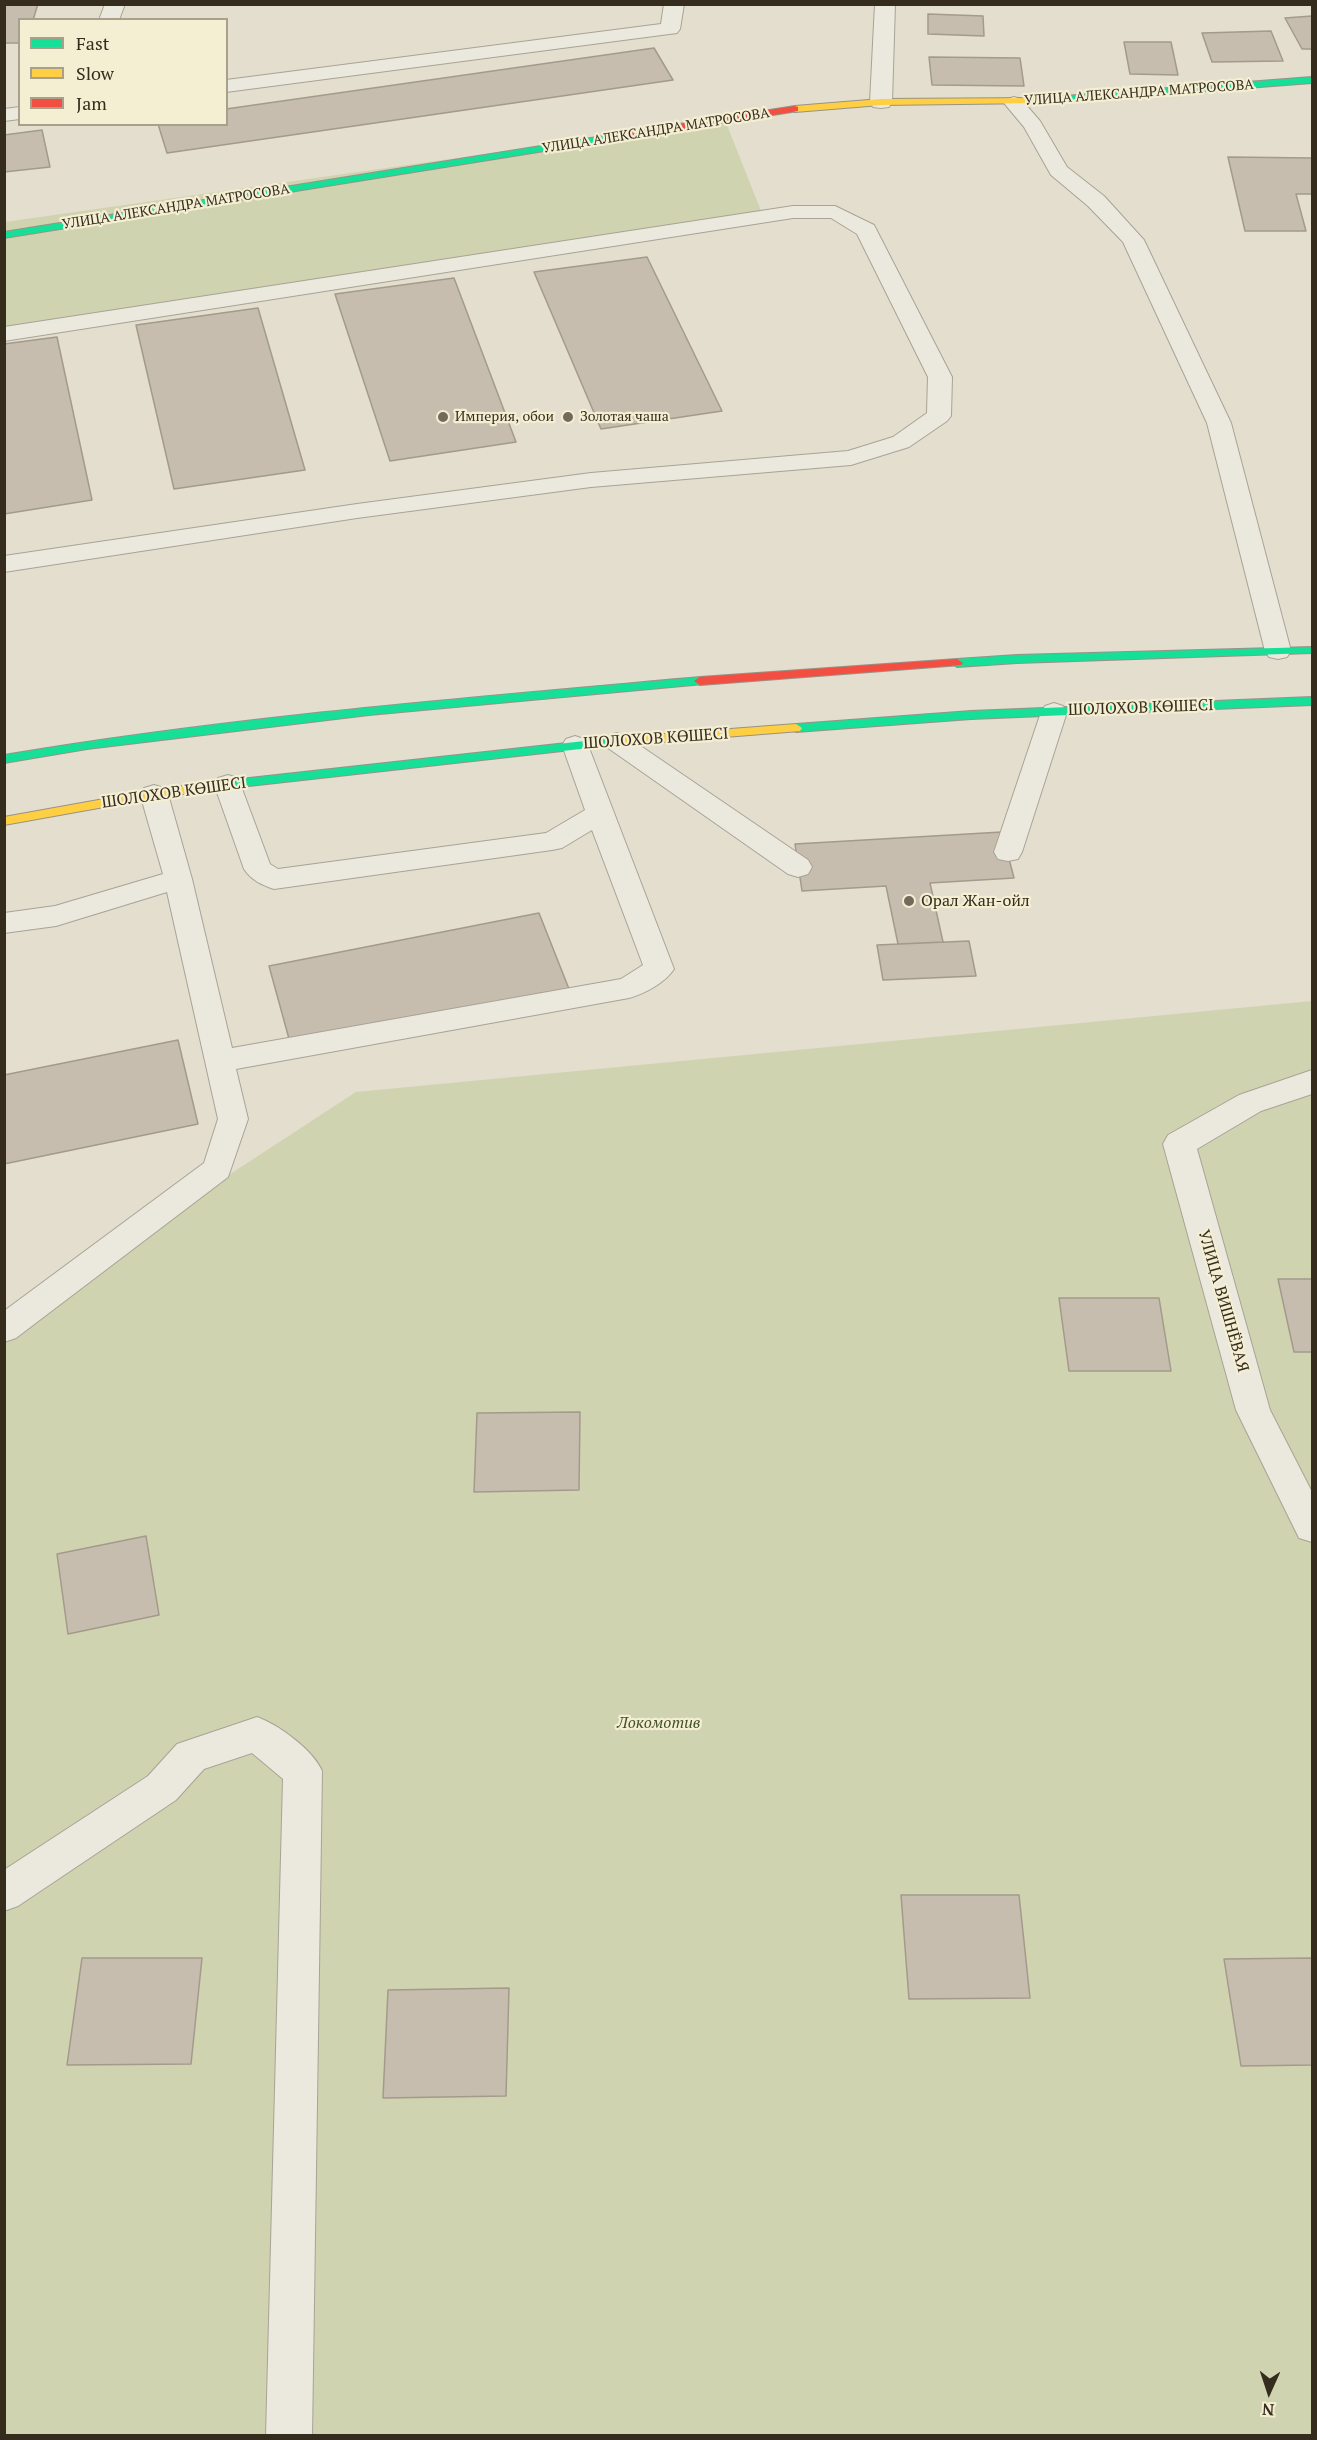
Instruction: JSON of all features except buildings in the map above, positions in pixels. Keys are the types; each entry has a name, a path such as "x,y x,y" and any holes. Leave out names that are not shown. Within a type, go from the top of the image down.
{"main road":[{"name":"УЛИЦА АЛЕКСАНДРА МАТРОСОВА","path":"4,235 786,110 881,102 1014,103 1312,80"},
{"path":"4,759 87,745 369,711 672,683 1017,659 1312,650"},
{"name":"ШОЛОХОВ КӨШЕСІ","path":"4,820 154,794 228,784 575,745 960,716 1312,701"}],"street":[{"path":"881,102 885,4"},
{"name":"УЛИЦА ВИШНЁВАЯ","path":"1312,1082 1250,1103 1179,1144 1253,1410 1312,1527"},
{"path":"4,1893 162,1788 191,1756 257,1734 303,1772 289,2436"}],"lane":[{"path":"228,86 670,29 674,4"},
{"path":"1014,103 1033,124 1058,171 1096,201 1133,240 1219,423 1278,651"},
{"path":"4,334 793,212 835,212 866,230 940,377 939,416 901,442 851,458 591,480 357,511 4,564"},
{"path":"1008,852 1054,711"},
{"path":"617,742 798,867"},
{"path":"219,1061 629,988 658,969 575,745"},
{"path":"228,784 258,869 274,879 552,841 600,814"},
{"path":"4,1329 218,1169 233,1119 178,879 154,794"},
{"path":"4,923 56,916 178,879"}],"green space":[{"path":"725,120 763,216 5,337 5,222"},
{"name":"Локомотив","path":"1312,1001 1312,2435 5,2436 5,1321 356,1092"}],"traffic: fast":[{"path":"1038,101 1312,80"},
{"path":"4,235 622,136"},
{"path":"957,663 1017,659 1312,650"},
{"path":"4,759 87,745 369,711 700,681"},
{"path":"796,728 971,715 1312,701"},
{"path":"222,785 612,742"}],"traffic: slow":[{"path":"795,109 881,102 1038,101"},
{"path":"612,742 796,728"},
{"path":"4,821 154,794 222,785"}],"traffic: jam":[{"path":"622,136 795,109"},
{"path":"700,681 957,663"}],"place":[{"name":"Империя, обои","path":"443,417"},
{"name":"Золотая чаша","path":"568,417"},
{"name":"Орал Жан-ойл","path":"909,901"}]}
